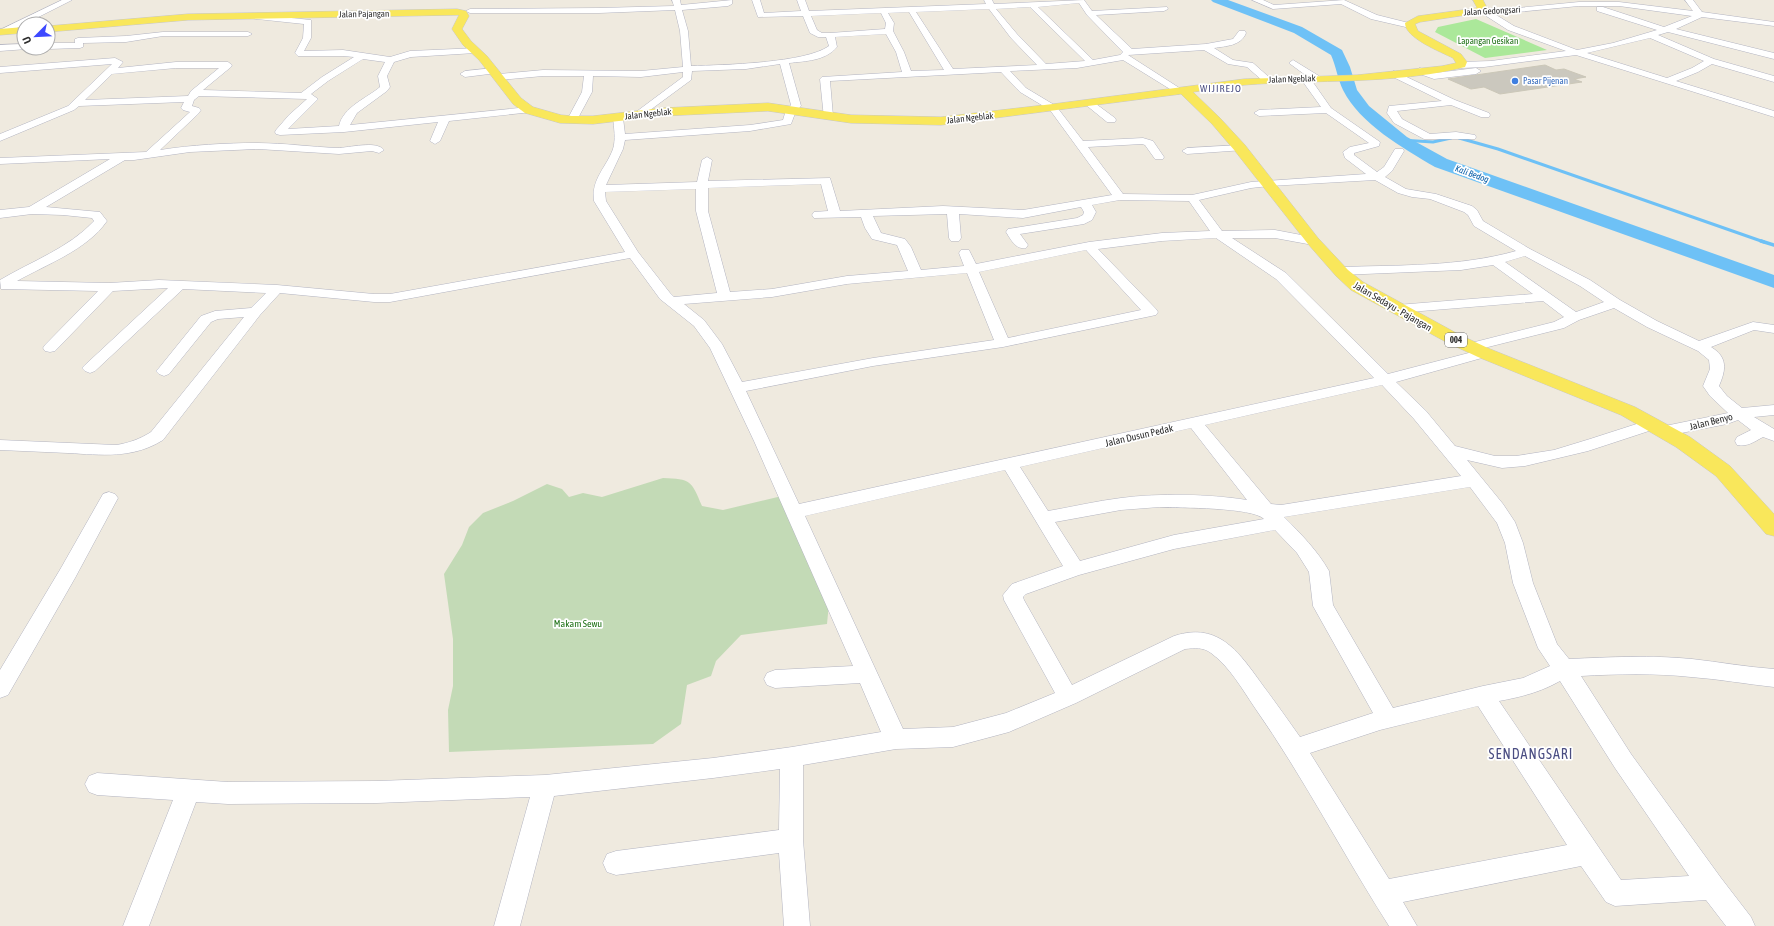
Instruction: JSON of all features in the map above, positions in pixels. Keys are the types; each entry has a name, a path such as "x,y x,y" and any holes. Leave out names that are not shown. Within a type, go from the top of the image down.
{"main road":[{"path":"1478,0 1484,10"},
{"name":"Jalan Gedongsari","path":"1410,26 1410,23 1418,19 1484,10"},
{"path":"466,12 457,30 496,74 517,101 529,110 560,119 572,120 618,118"},
{"name":"Jalan Pajangan","path":"56,28 188,17 466,12"},
{"path":"1394,74 1442,69 1461,65 1462,62 1457,56 1414,33 1410,26"},
{"path":"1,32 16,31"},
{"name":"Jalan Ngeblak","path":"618,118 639,114 744,107 777,108 828,116 878,120 941,121 1267,80 1357,78 1394,74"},
{"name":"Jalan Sedayu - Pajangan","path":"1181,90 1210,116 1240,148 1269,183 1312,240 1340,272 1356,286 1397,309 1478,350 1628,411 1659,427 1697,451 1723,471 1774,528"}],"street":[{"path":"1,32 68,0"},
{"path":"466,12 476,0"},
{"path":"609,10 610,0"},
{"path":"466,12 609,10 677,4 728,4 728,0"},
{"path":"756,0 762,19 806,13 911,9 989,3 1032,5 1080,0 1128,54 1181,90"},
{"path":"801,0 812,31 818,34 830,35 889,31"},
{"path":"1256,0 1273,7 1340,1 1374,17 1410,26"},
{"path":"1478,0 1516,10"},
{"path":"1570,0 1666,29 1774,56"},
{"path":"1420,72 1437,76 1561,61 1650,35 1700,15 1690,0"},
{"path":"989,3 1014,36 1044,67"},
{"path":"1136,3 1144,10"},
{"path":"639,114 688,78 684,31 677,4"},
{"name":"Jalan Gedongsari","path":"1484,10 1516,10 1581,4 1632,5 1774,24"},
{"path":"1032,5 1055,29 1091,62"},
{"path":"911,9 928,40 950,72"},
{"path":"1090,13 1164,9"},
{"path":"883,10 890,24 889,31 900,52 908,75"},
{"path":"1484,10 1511,28 1575,57 1667,81 1774,114"},
{"path":"252,16 308,22 306,38 299,53 343,53 360,57 390,60 410,54 475,50"},
{"path":"61,64 79,43 102,24"},
{"path":"56,45 162,34 248,34"},
{"path":"825,79 1077,65 1128,54 1206,47 1236,40 1240,38 1242,34"},
{"path":"465,74 641,74 688,69 746,66 802,59 821,55 833,47 830,35"},
{"path":"1650,35 1711,61 1774,79"},
{"path":"0,48 16,47"},
{"path":"1206,47 1231,62 1250,65 1267,80"},
{"path":"303,96 325,79 360,57"},
{"path":"1461,65 1489,64 1549,57 1575,57"},
{"path":"1549,57 1561,61"},
{"path":"802,59 816,68 825,79 828,116"},
{"path":"344,129 346,121 358,108 384,89 385,86 382,78 390,60"},
{"path":"0,70 61,64 119,61 77,103 66,110 0,138"},
{"path":"620,137 770,126 787,122 792,110 796,106 784,61"},
{"path":"1667,81 1695,70 1711,61"},
{"path":"1293,62 1314,78 1328,110 1375,142 1371,146 1348,152 1349,156 1377,177 1406,193 1432,196 1468,210 1473,213 1478,223 1526,252 1585,283 1615,303 1652,324 1703,348 1714,356 1718,364 1718,369 1711,386 1715,394 1741,413 1774,410"},
{"path":"110,71 172,65 228,65 194,92 186,108 196,110 195,112 150,154"},
{"path":"1003,69 1023,90 1053,108 1120,197"},
{"path":"572,120 587,92 589,74"},
{"path":"1394,74 1452,102 1485,115"},
{"path":"77,103 193,96 311,96 313,99 293,117 280,132 258,146"},
{"path":"1452,102 1425,106 1395,107 1392,108 1391,111 1398,121 1428,137 1456,135 1472,136"},
{"path":"1089,103 1111,120"},
{"path":"280,132 344,129 529,110"},
{"path":"1259,113 1328,110"},
{"path":"435,141 445,118"},
{"path":"618,118 620,137 617,149 599,189 598,194 600,201 633,254 665,296 699,323 710,335 737,388 896,739"},
{"path":"1081,144 1143,141 1149,143 1159,157"},
{"path":"0,161 106,156 122,157 190,149 258,146 339,151 373,148 379,150"},
{"path":"1187,151 1240,148"},
{"path":"818,215 943,210 953,212 1023,214 1120,197 1192,198 1250,185 1377,177 1388,169 1399,151"},
{"path":"32,210 122,157"},
{"path":"707,160 702,185 702,211 725,297"},
{"path":"599,189 826,180 835,214"},
{"path":"1192,198 1218,234 1281,276 1385,380 1420,416 1497,508 1506,522 1514,543 1523,583 1548,648 1564,668 1623,761 1712,887 1742,926"},
{"path":"1026,251 1012,232 1080,221 1088,217 1090,212 1084,203"},
{"path":"0,214 32,210 63,211 96,215 101,221 95,228 62,251 0,285"},
{"path":"953,212 955,238"},
{"path":"866,213 872,232 877,237 886,241 901,242 906,247 916,274"},
{"path":"671,300 772,293 846,280 972,269 1026,251 1162,238 1218,234 1269,233 1312,240"},
{"path":"737,388 880,361 1003,343 1151,312 1089,246"},
{"path":"1340,272 1461,266 1495,260 1526,252"},
{"path":"965,253 1003,343"},
{"path":"0,285 109,287 158,284 278,290 390,298 633,254"},
{"path":"1495,260 1574,317"},
{"path":"90,368 180,285"},
{"path":"50,348 109,287"},
{"path":"0,445 116,450 133,448 148,443 157,436 255,312 278,290"},
{"path":"1397,309 1546,297"},
{"name":"Jalan Dusun Pedak","path":"793,512 1010,465 1194,422 1385,380 1559,325 1574,317 1615,303"},
{"path":"164,371 206,319 215,316 255,312"},
{"path":"1703,348 1705,343 1753,326 1774,329"},
{"name":"Jalan Benyo","path":"1449,450 1504,462 1530,459 1563,453 1659,427 1727,419 1741,413 1768,433"},
{"path":"1194,422 1232,471 1272,517 1304,548 1319,570 1323,606 1387,718"},
{"path":"1743,441 1768,433"},
{"path":"1010,465 1075,569"},
{"path":"1068,697 1014,600 1014,595 1019,589 1075,569 1272,517 1293,510 1475,480"},
{"path":"0,689 68,573 109,498"},
{"path":"1043,518 1121,504 1153,501 1232,504 1272,517"},
{"path":"97,784 228,793 377,792 546,786 713,768 792,757 896,739 953,737 1009,722 1068,697 1181,642 1195,639 1209,642 1220,649 1233,662 1296,748 1404,926"},
{"path":"1296,748 1322,738 1387,718 1483,695 1524,687 1544,680 1564,668 1650,666 1691,668 1738,675 1774,678"},
{"path":"775,679 867,674"},
{"path":"1483,695 1615,893 1712,887"},
{"path":"792,757 791,840 797,926"},
{"path":"507,926 546,786"},
{"path":"136,926 188,790"},
{"path":"616,863 791,840"},
{"path":"1383,893 1587,853"}],"green space":[{"name":"Lapangan Gesikan","path":"1476,19 1547,50 1485,58 1435,32 1438,27"},
{"name":"Makam Sewu","path":"663,478 685,480 692,486 702,506 723,510 782,496 829,603 827,624 741,635 716,661 711,676 687,685 681,724 653,744 449,752 448,710 453,686 453,639 444,574 462,545 469,527 483,513 513,501 547,484 562,489 569,497 583,493 602,497"}],"building":[{"name":"Pasar Pijenan","path":"1545,65 1556,70 1564,69 1586,77 1574,79 1582,82 1500,94 1484,87 1471,89 1448,79"}],"waterway":[{"name":"Kali Bedog","path":"1217,0 1298,30 1337,53 1350,90 1364,109 1401,140 1441,163 1774,282"},
{"path":"1401,140 1433,142 1451,138"},
{"path":"1459,138 1498,149 1762,241"},
{"path":"1762,241 1774,245"}],"place":[{"name":"Pasar Pijenan","path":"1515,81"}],"district":[{"name":"WIJIREJO","path":"1221,88"},
{"name":"SENDANGSARI","path":"1531,754"}]}
